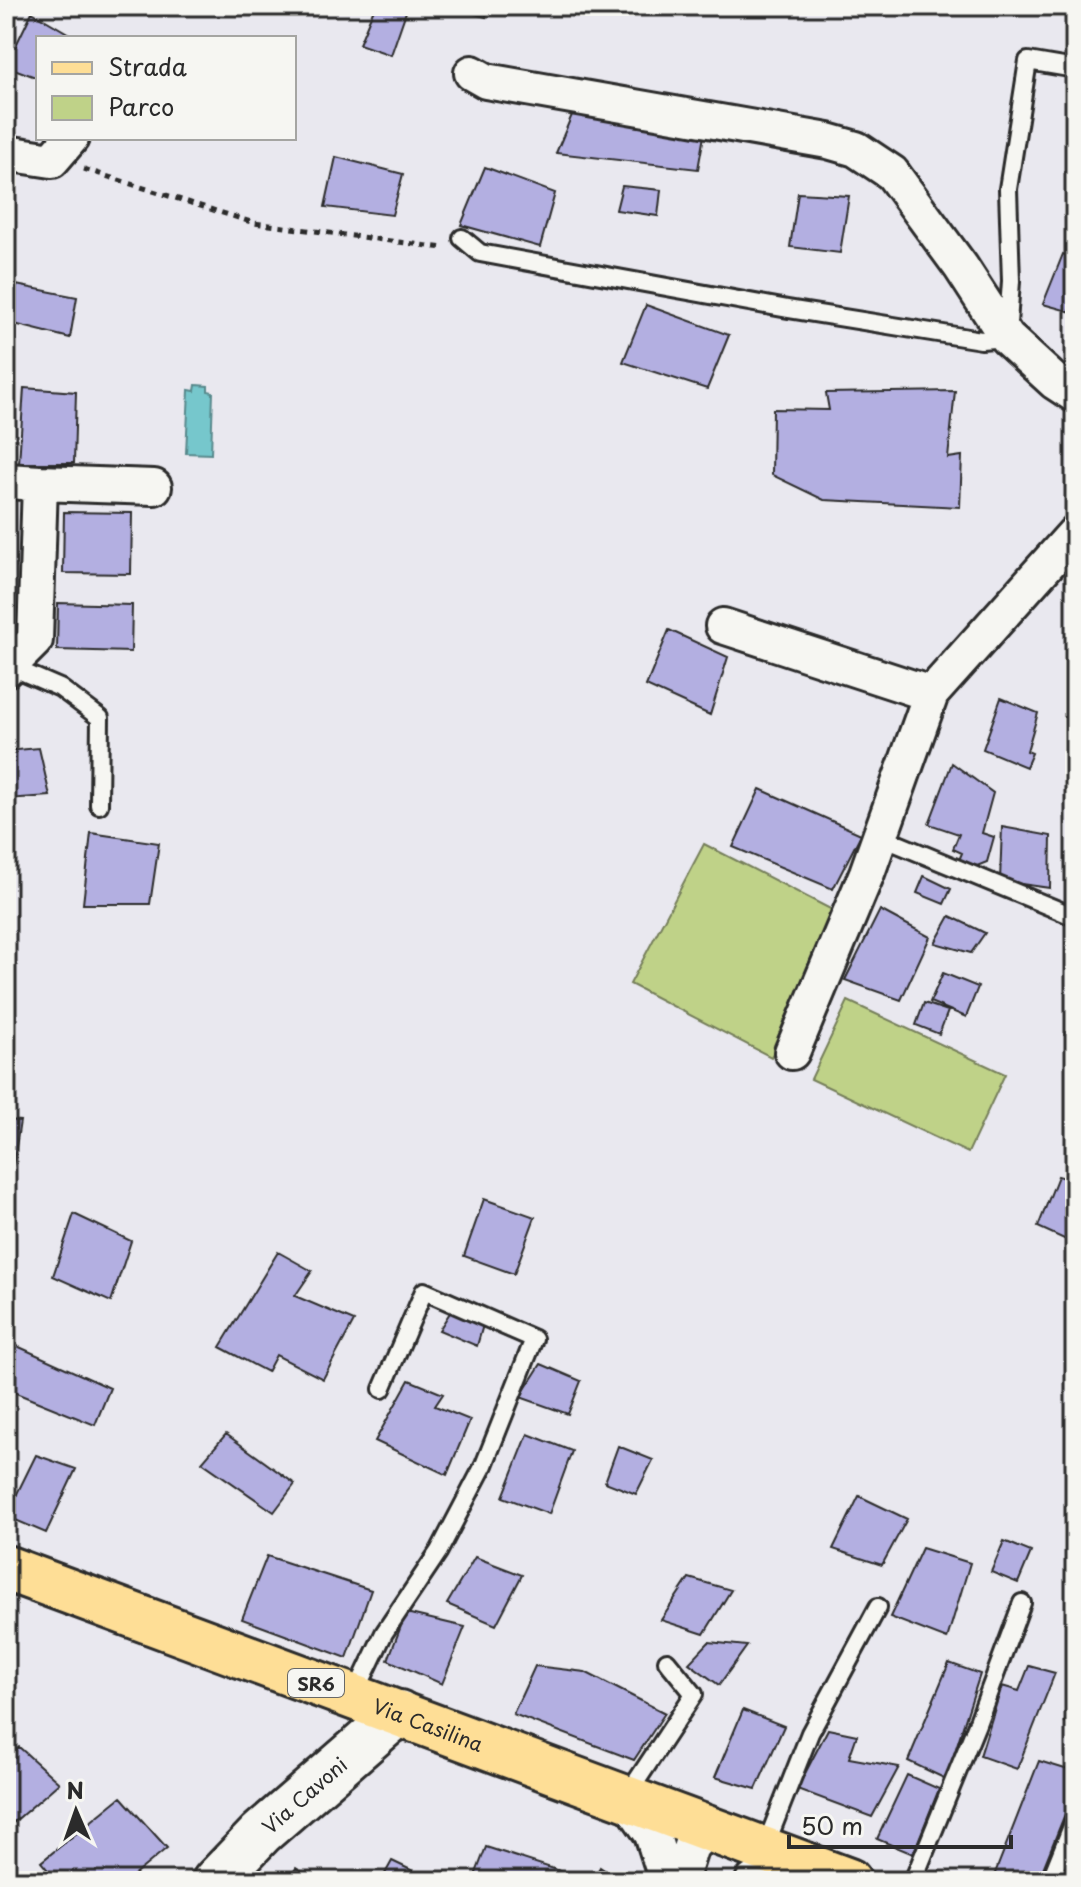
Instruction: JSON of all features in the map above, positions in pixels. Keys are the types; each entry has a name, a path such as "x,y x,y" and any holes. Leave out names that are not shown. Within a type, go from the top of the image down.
{"main road":[{"name":"Via Casilina","path":"6,1568 708,1828 773,1864 849,1881"}],"street":[{"path":"472,73 486,81 828,141 856,149 892,173 961,267 1007,338 1055,382 1075,395"},
{"path":"6,153 62,149"},
{"path":"6,481 154,487"},
{"path":"7,668 35,640 40,483"},
{"path":"792,1052 881,837 931,694 1075,533"},
{"path":"723,626 931,694"},
{"name":"Via Cavoni","path":"215,1881 261,1833 399,1713"},
{"path":"626,1797 652,1834 667,1881"},
{"path":"680,1881 691,1846 708,1828"},
{"path":"701,1881 711,1854 708,1828"}],"lane":[{"path":"462,238 480,253 966,338 1007,338 1011,281 1008,189 1028,61 1075,69"},
{"path":"7,668 60,688 100,718 99,805"},
{"path":"881,837 1075,917"},
{"path":"354,1696 384,1633 439,1551 484,1465 534,1339 424,1291 382,1389"},
{"path":"913,1881 1022,1603"},
{"path":"773,1864 810,1733 878,1607"},
{"path":"626,1797 694,1694 667,1661"},
{"path":"1050,1881 1075,1819"}],"path":[{"path":"62,149 254,223 480,253"}],"green space":[{"path":"704,844 844,916 771,1057 630,984"},
{"path":"848,1001 1005,1074 968,1153 811,1079"}],"water":[{"path":"196,385 208,386 208,391 213,392 211,454 186,453 189,390 195,391"}],"building":[{"path":"375,6 408,6 391,55 359,44"},
{"path":"444,6 488,6 486,17"},
{"path":"32,12 73,36 36,36 36,77 6,66"},
{"path":"574,110 705,130 698,169 556,153"},
{"path":"336,157 403,174 392,215 325,207"},
{"path":"485,167 555,193 540,247 461,225"},
{"path":"622,186 661,190 658,216 616,210"},
{"path":"798,193 849,196 840,253 790,247"},
{"path":"1063,254 1075,259 1075,313 1043,304"},
{"path":"6,283 77,297 70,338 6,322"},
{"path":"646,305 729,335 707,389 623,362"},
{"path":"24,388 76,392 74,463 19,463"},
{"path":"955,391 948,458 962,456 960,507 824,500 772,475 773,409 829,410 826,393"},
{"path":"64,512 132,513 131,574 63,573"},
{"path":"58,603 132,605 131,652 57,650"},
{"path":"669,630 728,657 710,715 646,686"},
{"path":"1001,698 1038,713 1027,751 1032,753 1026,767 983,749"},
{"path":"39,748 50,796 6,799 6,751"},
{"path":"952,763 993,793 982,833 994,837 987,862 977,866 959,860 962,853 953,849 959,834 929,824"},
{"path":"760,789 861,834 833,889 733,847"},
{"path":"1002,827 1051,836 1050,888 1000,881"},
{"path":"91,833 159,843 150,904 83,904"},
{"path":"924,876 951,889 944,904 917,893"},
{"path":"880,910 930,937 901,1000 845,980"},
{"path":"950,916 985,933 971,953 935,943"},
{"path":"943,973 978,987 966,1017 930,1002"},
{"path":"924,1003 948,1011 939,1034 916,1025"},
{"path":"6,1120 20,1121 11,1180 6,1180"},
{"path":"1058,1176 1075,1181 1075,1244 1038,1227"},
{"path":"484,1199 535,1217 514,1274 464,1256"},
{"path":"74,1214 131,1241 111,1302 53,1276"},
{"path":"278,1252 312,1271 295,1296 354,1321 323,1379 276,1355 267,1372 220,1347"},
{"path":"451,1311 483,1325 477,1346 439,1330"},
{"path":"6,1341 110,1388 95,1425 6,1389"},
{"path":"541,1364 581,1381 568,1414 520,1397"},
{"path":"409,1380 443,1394 435,1406 470,1420 447,1475 375,1441"},
{"path":"226,1434 295,1484 274,1512 202,1462"},
{"path":"528,1434 572,1451 549,1514 503,1497"},
{"path":"618,1446 653,1460 636,1494 605,1482"},
{"path":"36,1455 76,1469 46,1533 6,1516"},
{"path":"859,1496 907,1519 882,1565 833,1549"},
{"path":"1004,1541 1031,1552 1018,1583 991,1572"},
{"path":"922,1548 970,1563 947,1639 890,1617"},
{"path":"267,1556 371,1590 347,1658 242,1619"},
{"path":"475,1557 522,1575 496,1625 447,1604"},
{"path":"689,1578 731,1590 704,1634 661,1620"},
{"path":"406,1613 465,1627 442,1684 388,1660"},
{"path":"709,1642 747,1646 719,1685 689,1663"},
{"path":"949,1663 980,1674 946,1779 908,1761"},
{"path":"535,1666 585,1672 665,1713 634,1760 513,1714"},
{"path":"1029,1666 1055,1673 1017,1769 980,1756 1002,1686 1019,1691"},
{"path":"1075,1696 1075,1725 1065,1722"},
{"path":"743,1710 784,1726 756,1789 715,1777"},
{"path":"828,1729 857,1735 849,1758 899,1767 872,1817 797,1789"},
{"path":"19,1747 59,1783 6,1829 6,1758"},
{"path":"1039,1761 1075,1772 1075,1789 1038,1881 992,1881"},
{"path":"907,1775 939,1789 913,1854 877,1839"},
{"path":"121,1797 167,1848 127,1881 57,1881 41,1862"},
{"path":"1075,1838 1075,1875 1062,1871"},
{"path":"486,1847 585,1879 592,1881 473,1881"},
{"path":"392,1861 434,1881 381,1881"},
{"path":"600,1867 621,1881 592,1881"},
{"path":"296,1868 316,1881 287,1881"}]}
